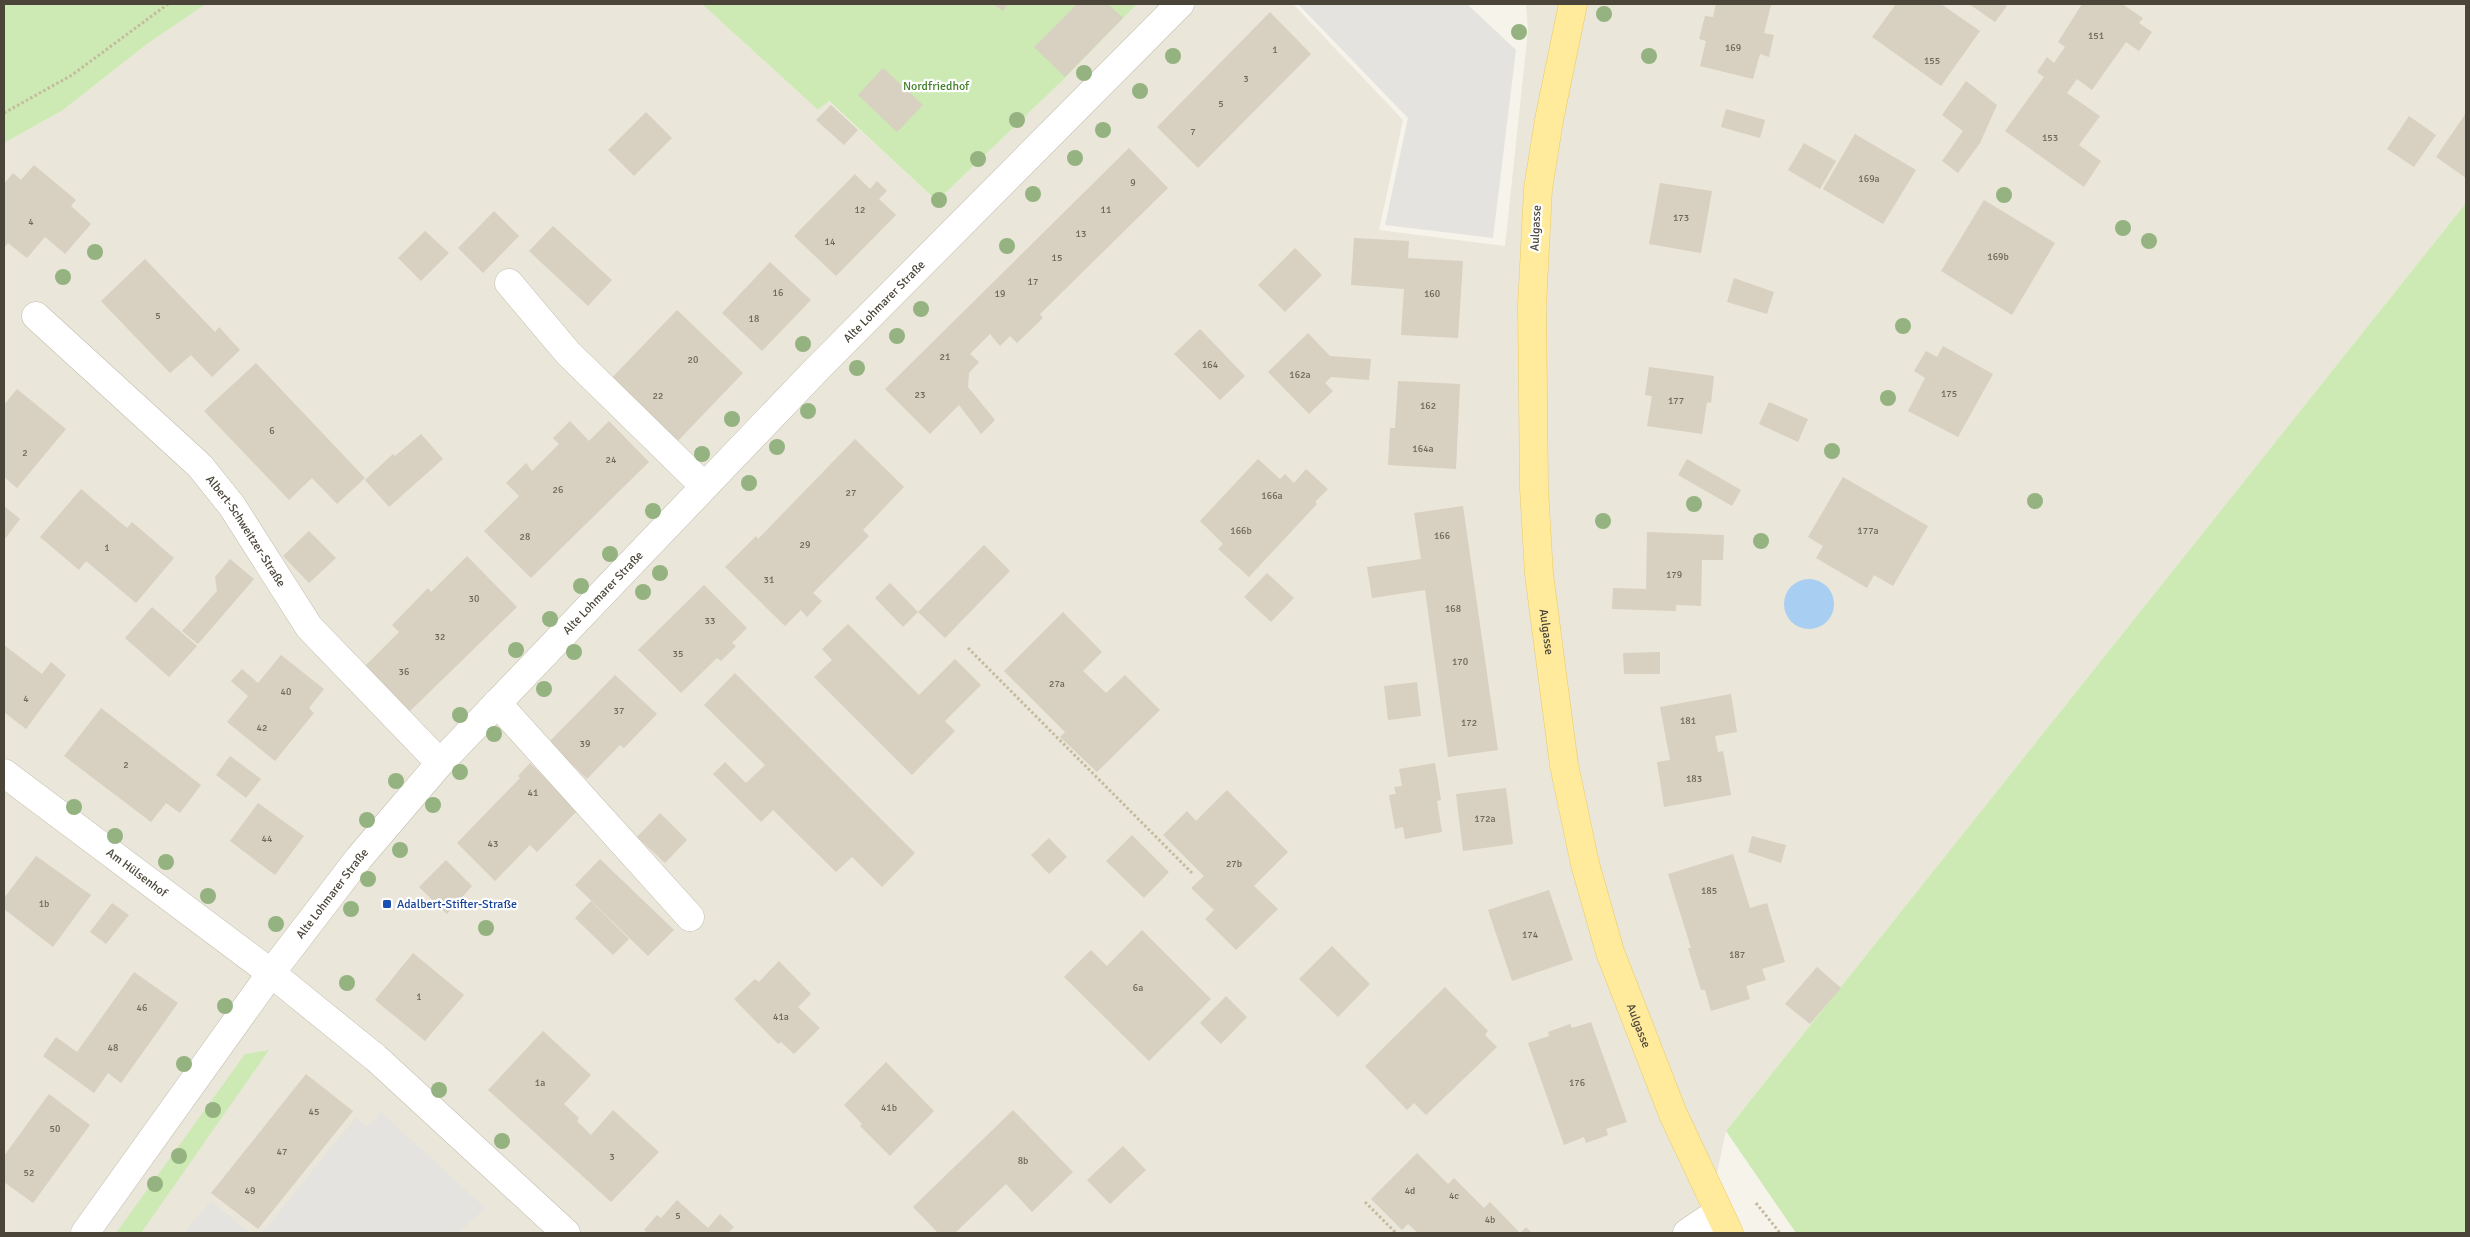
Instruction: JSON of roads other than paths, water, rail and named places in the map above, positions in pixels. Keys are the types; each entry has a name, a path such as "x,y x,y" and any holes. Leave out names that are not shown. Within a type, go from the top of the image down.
{"main road":[{"name":"Aulgasse","path":"1573,4 1538,189 1532,316 1534,488 1539,574 1564,765 1585,864 1613,961 1673,1114 1724,1223"}],"street":[{"name":"Alte Lohmarer Straße","path":"85,1233 271,973 359,858 440,763 816,370 1180,4"},
{"path":"508,283 568,353 704,486"},
{"name":"Albert-Schweitzer-Straße","path":"36,316 200,466 232,506 309,627 440,763"},
{"path":"497,703 690,917"},
{"name":"Am Hülsenhof","path":"4,772 271,973"},
{"path":"271,973 376,1058 566,1233"},
{"path":"1687,1233 1724,1223"}],"water":[{"path":"1804,579 1814,579 1827,586 1834,599 1834,609 1827,622 1814,629 1804,629 1795,625 1788,618 1784,609 1784,599 1788,590 1795,583"}],"place":[{"name":"Adalbert-Stifter-Straße","path":"387,904"}],"park label":[{"name":"Nordfriedhof","path":"936,86"}]}
